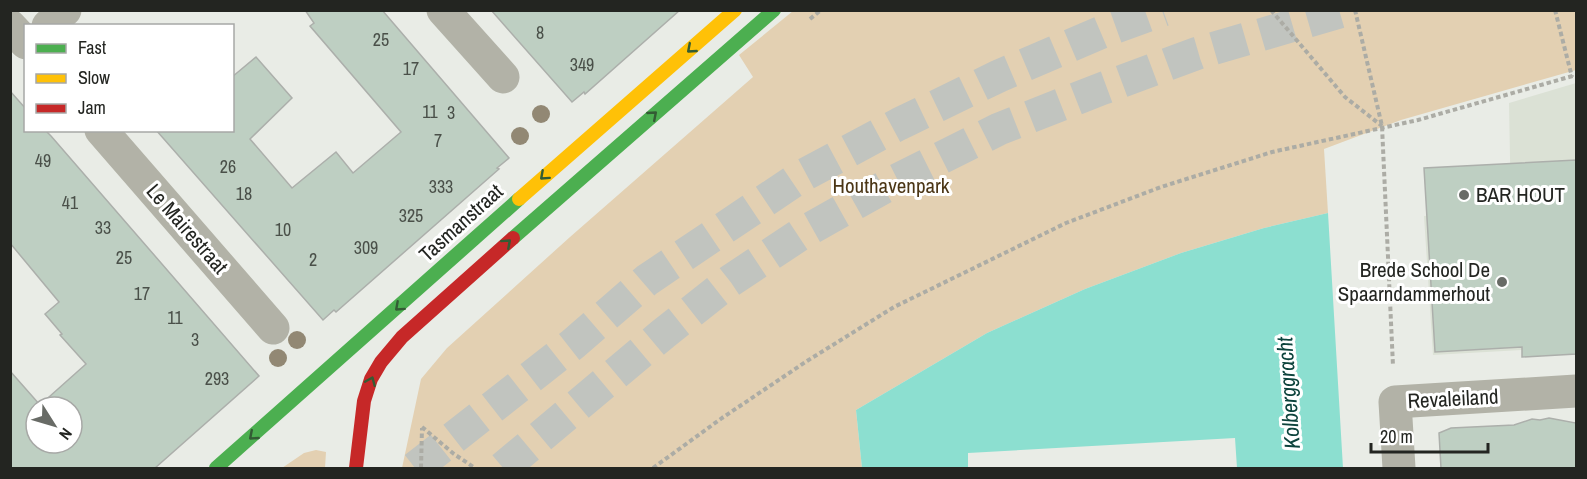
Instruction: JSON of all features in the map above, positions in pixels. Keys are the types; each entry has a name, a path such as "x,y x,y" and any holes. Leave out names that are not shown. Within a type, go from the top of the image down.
{"street":[{"path":"50,24 65,10"},
{"path":"443,10 503,77"},
{"name":"Tasmanstraat","path":"216,468 374,330 571,152 735,10"},
{"path":"356,468 363,404 371,379 382,360 402,337 774,10"},
{"path":"10,26 24,42"},
{"name":"Le Mairestraat","path":"103,132 273,328"},
{"name":"Revaleiland","path":"1399,468 1395,402 1576,392"}],"path":[{"path":"1271,10 1345,97 1382,126"},
{"path":"1355,10 1382,126 1395,402"},
{"path":"653,468 807,361 894,308 1066,223 1161,187 1272,152 1382,126 1418,120 1574,76 1556,10"},
{"path":"421,468 422,427 475,468"}],"shaded area":[{"name":"Brede School De Spaarndammerhout","path":"1576,83 1576,347 1433,355 1424,216 1511,212 1509,103"}],"green space":[{"name":"Houthavenpark","path":"793,11 1576,11 1576,70 1401,120 1324,149 1328,213 1264,228 1181,253 1085,289 987,333 856,410 862,468 402,468 421,379 447,348 753,77 739,55"},
{"path":"316,450 326,452 325,468 282,468 304,453"}],"water":[{"name":"Kolberggracht","path":"1328,213 1343,468 1237,468 1235,438 968,453 968,468 862,468 856,410 987,333 1085,289 1181,253 1264,228"}],"building":[{"path":"305,10 382,10 509,158 336,312 334,310 323,320 158,132 234,132 234,75 256,57 292,98 250,139 292,188 336,152 353,173 401,132 310,26 314,23"},
{"path":"491,10 680,10 585,94 584,92 572,102"},
{"path":"10,91 24,107 24,132 47,132 51,136 259,376 155,468 10,468 10,371 31,395 24,395 24,455 84,455 84,395 51,395 86,364 45,314 59,302 10,243"},
{"name":"Brede School De Spaarndammerhout","path":"1576,160 1576,354 1522,357 1522,347 1435,352 1424,168"},
{"path":"1549,418 1576,423 1576,468 1441,468 1439,433 1451,428 1514,425 1532,419"}],"tunnel":[{"path":"415,468 573,344 647,280 800,177 899,124 999,76 1102,32 1163,10"},
{"path":"503,468 730,281 804,232 897,180 999,129 1101,89 1198,53 1346,10"}],"traffic: fast":[{"path":"513,238 774,10"},
{"path":"216,468 519,199"}],"traffic: slow":[{"path":"519,199 735,10"}],"traffic: jam":[{"path":"356,468 364,401 371,379 381,362 402,337 513,238"}],"place":[{"name":"BAR HOUT","path":"1464,195"},
{"name":"Brede School De Spaarndammerhout","path":"1502,282"}]}
